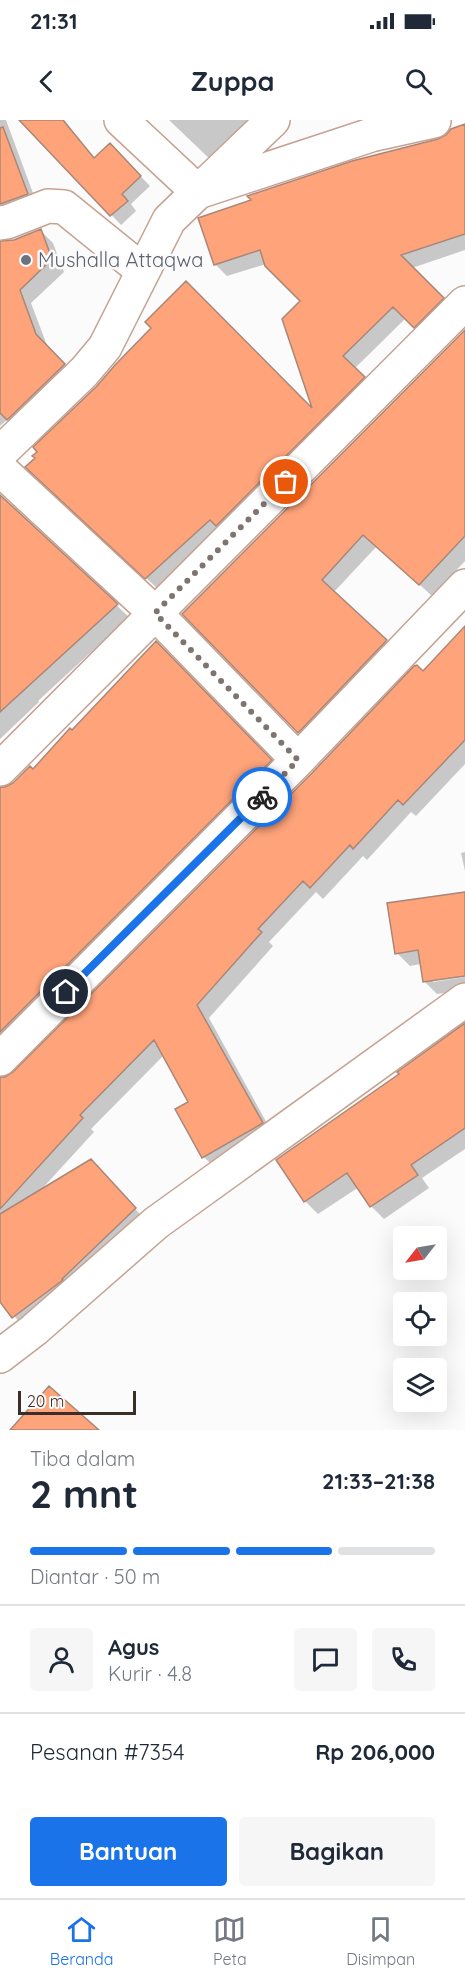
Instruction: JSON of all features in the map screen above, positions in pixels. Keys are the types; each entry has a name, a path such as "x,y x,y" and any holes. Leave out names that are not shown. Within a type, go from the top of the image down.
{"street":[{"path":"121,120 198,192"},
{"path":"0,453 84,372 105,347 170,220 273,120"},
{"path":"198,192 365,128 434,122"},
{"path":"0,223 48,206 64,207 143,271"},
{"path":"0,769 465,303"},
{"path":"0,469 155,613 298,760"},
{"path":"0,1059 298,760 465,586"},
{"path":"0,1356 43,1323 156,1223 465,1000"}],"building":[{"path":"19,120 63,120 94,158 110,143 141,176 122,194 128,201 110,216"},
{"path":"465,124 465,234 401,255 444,298 414,328 393,307 343,356 365,377 216,526 210,520 145,579 25,467 35,458 32,456 37,452 33,447 97,386 151,328 145,322 186,281 312,408 282,319 300,301 265,266 260,250 214,265 198,218 251,200 247,196 352,161 438,139 451,129"},
{"path":"3,127 28,194 0,204 0,128"},
{"path":"41,229 52,259 20,290 36,334 65,364 7,420 0,413 0,241 14,240"},
{"path":"465,330 465,536 419,585 363,535 322,580 387,640 298,733 182,614"},
{"path":"0,495 118,604 0,712"},
{"path":"465,626 465,740 403,805 398,800 353,849 350,845 310,888 303,881 258,929 262,932 197,1005 263,1123 202,1158 175,1109 188,1102 154,1040 80,1115 83,1118 0,1209 0,1077 13,1072 312,773 414,666 417,665 423,671"},
{"path":"156,641 272,760 0,1032 0,787 13,783 30,766 33,769"},
{"path":"465,892 465,976 423,982 418,950 395,954 387,903"},
{"path":"465,1023 465,1128 411,1165 418,1175 370,1207 347,1173 304,1202 276,1160 399,1074 397,1072"},
{"path":"91,1159 136,1208 63,1280 12,1318 0,1302 0,1214"},
{"path":"49,1386 99,1430 10,1430"}],"way so far":[{"path":"262,797 298,760 155,613 286,482"}],"place":[{"name":"Mushalla Attaqwa","path":"26,260"}],"route":[{"path":"66,992 262,797"}]}
